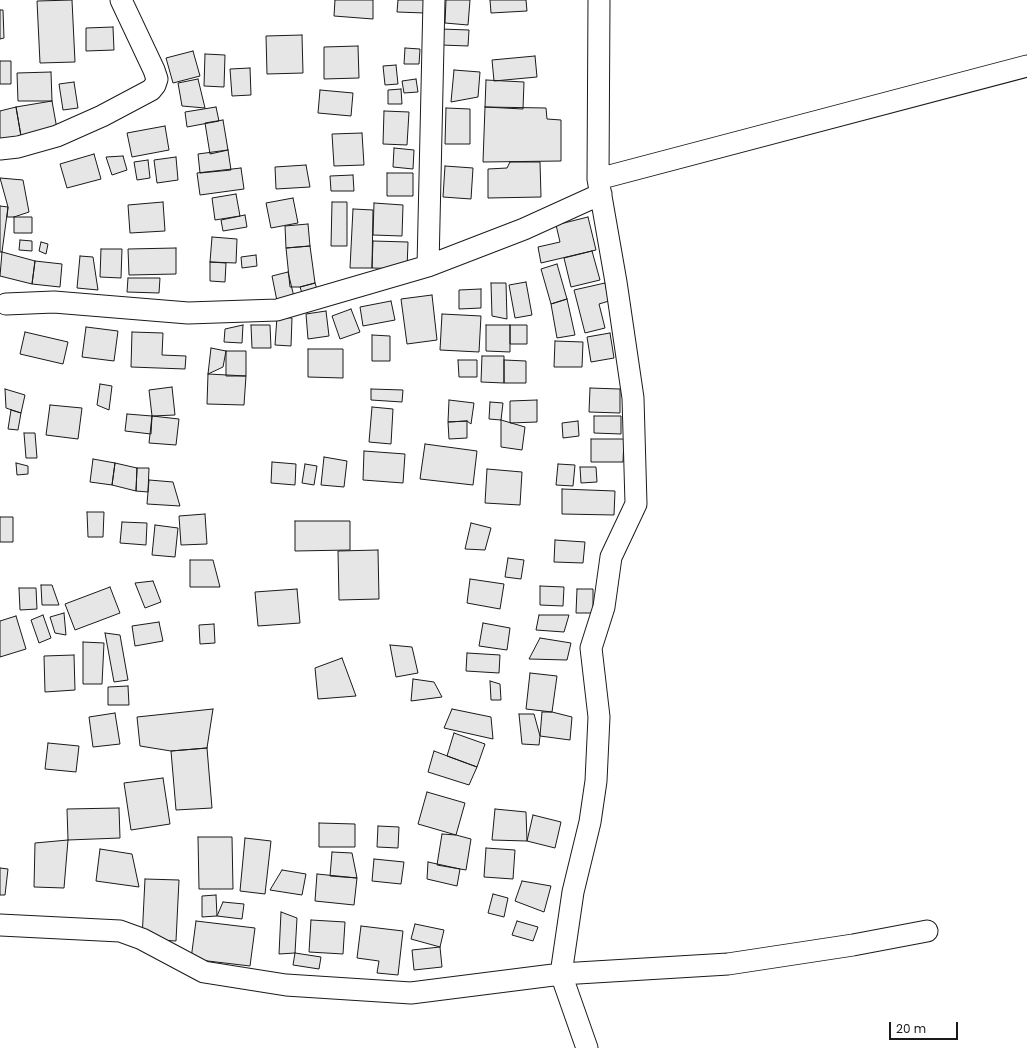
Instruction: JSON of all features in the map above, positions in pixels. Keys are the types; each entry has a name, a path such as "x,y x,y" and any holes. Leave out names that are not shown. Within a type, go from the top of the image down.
{"street":[{"path":"0,149 18,147 57,136 102,116 151,90 155,85 156,79 154,70 121,0"},
{"path":"428,266 434,0"},
{"path":"587,1048 561,974 573,892 590,822 596,781 598,717 595,667 591,648 604,607 611,557 636,504 633,398 600,186 599,0"},
{"path":"6,304 54,302 188,313 277,310 428,266 524,229 600,186 1027,66"},
{"path":"0,925 120,931 142,940 204,972 286,985 410,992 561,974 728,964 853,945 927,931"}],"building":[{"path":"72,0 75,62 40,63 37,1"},
{"path":"335,0 373,0 373,19 334,16"},
{"path":"398,0 426,0 425,13 397,12"},
{"path":"446,0 470,0 468,25 445,23"},
{"path":"490,0 526,0 527,11 491,13"},
{"path":"0,10 3,10 4,38 0,39"},
{"path":"113,27 114,50 86,51 86,28"},
{"path":"441,29 469,30 468,46 441,45"},
{"path":"302,35 303,73 267,74 266,36"},
{"path":"358,46 359,78 324,79 324,47"},
{"path":"405,48 420,49 419,64 404,64"},
{"path":"193,51 200,76 173,83 166,58"},
{"path":"205,54 225,55 224,87 204,86"},
{"path":"535,56 537,77 494,81 492,60"},
{"path":"0,61 11,61 11,84 0,84"},
{"path":"396,65 398,84 385,85 383,66"},
{"path":"250,68 251,95 232,96 230,69"},
{"path":"454,70 480,72 478,97 451,102"},
{"path":"51,72 52,101 18,101 17,73"},
{"path":"198,79 205,108 182,106 178,83"},
{"path":"416,79 418,92 404,93 402,81"},
{"path":"486,80 524,82 523,109 485,107"},
{"path":"74,82 78,108 63,110 59,84"},
{"path":"401,89 402,104 388,104 388,90"},
{"path":"320,90 353,93 351,116 318,113"},
{"path":"52,101 57,129 21,136 16,107"},
{"path":"16,107 21,136 0,145 0,111"},
{"path":"216,107 219,121 187,127 185,112"},
{"path":"485,107 546,108 547,119 561,120 561,161 483,162"},
{"path":"446,108 470,109 470,144 445,144"},
{"path":"384,111 409,112 407,145 383,144"},
{"path":"223,120 228,150 210,154 205,123"},
{"path":"165,126 169,150 132,157 127,133"},
{"path":"362,133 364,165 334,166 332,134"},
{"path":"394,148 414,150 413,169 393,167"},
{"path":"228,150 231,170 200,173 198,154"},
{"path":"94,154 101,179 67,188 60,164"},
{"path":"123,156 127,170 112,175 106,157"},
{"path":"176,157 178,180 157,183 154,160"},
{"path":"148,160 150,178 137,180 134,162"},
{"path":"510,162 540,162 541,197 488,198 488,169 507,168"},
{"path":"306,165 310,187 276,189 275,167"},
{"path":"445,166 473,168 471,199 443,197"},
{"path":"241,168 244,189 200,195 197,173"},
{"path":"387,173 413,173 413,196 387,196"},
{"path":"353,175 354,191 331,191 330,176"},
{"path":"0,178 23,180 29,212 14,217 7,217 8,207"},
{"path":"236,194 240,216 215,220 212,198"},
{"path":"293,198 298,223 271,228 266,203"},
{"path":"163,202 165,231 130,233 128,205"},
{"path":"332,202 347,202 347,246 331,246"},
{"path":"374,203 403,205 402,236 373,235"},
{"path":"0,206 8,207 2,252 0,252"},
{"path":"353,209 373,210 372,268 350,268"},
{"path":"245,215 247,227 223,231 221,220"},
{"path":"14,217 32,217 32,233 14,233"},
{"path":"588,217 596,250 541,263 538,247 560,242 556,225"},
{"path":"308,224 310,246 286,248 285,226"},
{"path":"212,237 237,239 236,263 210,262"},
{"path":"20,240 32,241 32,251 19,250"},
{"path":"373,241 408,242 407,269 372,268"},
{"path":"41,242 48,244 46,254 39,251"},
{"path":"310,246 315,283 300,287 290,287 286,248"},
{"path":"176,248 176,274 129,275 128,249"},
{"path":"101,249 122,249 121,278 100,277"},
{"path":"592,251 600,280 571,287 564,258"},
{"path":"2,252 35,261 32,284 0,276"},
{"path":"256,255 257,266 242,268 241,257"},
{"path":"80,256 93,257 98,290 77,288"},
{"path":"35,261 62,264 60,287 32,284"},
{"path":"210,262 226,263 225,282 210,281"},
{"path":"557,264 567,299 551,304 541,269"},
{"path":"288,272 294,297 277,301 272,276"},
{"path":"128,278 160,278 159,293 127,292"},
{"path":"526,282 532,315 515,318 509,285"},
{"path":"315,283 319,295 304,299 300,287"},
{"path":"491,283 506,283 507,319 492,316"},
{"path":"605,283 609,301 599,304 605,328 585,333 574,290"},
{"path":"481,289 481,308 459,309 459,290"},
{"path":"432,295 437,340 407,344 401,299"},
{"path":"567,299 575,335 557,338 551,304"},
{"path":"391,301 395,320 363,326 360,307"},
{"path":"351,309 360,332 340,339 332,316"},
{"path":"326,311 329,336 308,339 306,314"},
{"path":"442,314 481,316 479,352 440,350"},
{"path":"277,317 292,318 291,346 275,345"},
{"path":"243,325 242,343 224,342 225,329"},
{"path":"251,325 270,325 271,348 252,348"},
{"path":"486,325 510,325 510,352 486,351"},
{"path":"510,325 527,325 527,344 510,344"},
{"path":"86,327 118,331 114,361 82,357"},
{"path":"25,332 68,342 63,364 20,354"},
{"path":"132,332 163,333 162,355 186,356 185,369 131,367"},
{"path":"610,333 614,358 591,362 587,337"},
{"path":"372,335 390,336 390,361 372,361"},
{"path":"555,341 583,342 582,367 554,367"},
{"path":"211,348 226,351 223,367 208,374"},
{"path":"308,349 343,349 343,378 308,377"},
{"path":"226,351 246,351 246,376 226,376"},
{"path":"482,356 504,356 504,383 481,382"},
{"path":"458,360 477,360 477,377 459,377"},
{"path":"504,360 526,361 526,383 504,383"},
{"path":"208,374 246,376 244,405 207,404"},
{"path":"100,384 112,386 109,410 97,405"},
{"path":"172,387 175,415 152,416 149,390"},
{"path":"590,388 620,389 620,413 589,412"},
{"path":"5,389 25,395 21,413 6,408"},
{"path":"371,389 403,390 402,402 371,400"},
{"path":"449,400 474,403 471,424 467,421 448,422"},
{"path":"537,400 537,422 510,423 510,401"},
{"path":"490,402 503,403 501,420 489,419"},
{"path":"50,405 82,408 78,439 46,435"},
{"path":"372,407 393,409 391,444 369,442"},
{"path":"11,410 21,413 18,430 8,429"},
{"path":"127,414 152,416 151,434 125,431"},
{"path":"152,416 179,419 176,445 149,443"},
{"path":"594,416 621,416 621,434 594,433"},
{"path":"501,420 525,427 522,450 501,447"},
{"path":"467,421 467,438 449,439 448,422"},
{"path":"578,421 579,436 563,438 562,423"},
{"path":"24,433 35,433 37,458 26,458"},
{"path":"591,439 624,439 623,462 591,462"},
{"path":"425,444 477,451 473,485 420,479"},
{"path":"364,451 405,454 403,483 363,480"},
{"path":"324,457 347,461 344,487 321,485"},
{"path":"93,459 115,463 112,485 90,482"},
{"path":"272,462 296,464 295,485 271,483"},
{"path":"16,463 28,466 28,474 17,475"},
{"path":"115,463 137,468 136,491 112,485"},
{"path":"305,464 317,466 314,485 302,483"},
{"path":"558,464 575,465 573,486 556,485"},
{"path":"580,467 596,467 597,482 581,483"},
{"path":"137,468 149,468 148,492 136,491"},
{"path":"487,469 522,472 520,505 485,503"},
{"path":"149,480 173,482 180,506 147,504"},
{"path":"562,489 615,491 614,515 562,514"},
{"path":"87,512 104,512 103,537 88,537"},
{"path":"205,514 207,544 181,545 179,516"},
{"path":"0,517 13,517 13,542 0,542"},
{"path":"295,521 350,521 350,550 295,551"},
{"path":"122,522 147,523 146,545 120,543"},
{"path":"471,523 491,528 485,550 465,549"},
{"path":"155,525 178,528 175,557 152,555"},
{"path":"555,540 585,542 583,563 554,562"},
{"path":"378,550 379,599 339,600 338,551"},
{"path":"508,558 524,560 521,579 505,577"},
{"path":"190,560 213,560 220,587 190,587"},
{"path":"470,579 504,584 500,609 467,603"},
{"path":"153,581 161,602 145,608 135,583"},
{"path":"41,585 52,585 59,605 42,605"},
{"path":"540,586 564,587 563,606 540,605"},
{"path":"110,587 120,613 75,630 65,604"},
{"path":"19,588 36,588 37,609 20,610"},
{"path":"297,589 300,623 258,626 255,592"},
{"path":"577,589 593,589 593,613 576,613"},
{"path":"64,613 66,635 55,633 50,617"},
{"path":"43,615 51,638 39,643 31,620"},
{"path":"539,615 569,615 564,632 536,630"},
{"path":"16,616 26,649 0,657 0,621"},
{"path":"159,622 163,641 135,646 132,626"},
{"path":"483,623 510,628 507,650 479,646"},
{"path":"214,624 215,643 200,644 199,625"},
{"path":"105,633 120,635 128,680 114,682"},
{"path":"540,638 571,643 567,660 529,659"},
{"path":"83,642 104,643 102,684 83,684"},
{"path":"390,645 412,647 418,673 396,677"},
{"path":"467,653 500,655 499,673 466,671"},
{"path":"74,655 75,690 45,692 44,656"},
{"path":"342,658 356,696 318,699 315,668"},
{"path":"530,673 557,676 552,712 526,709"},
{"path":"413,679 434,682 442,697 411,701"},
{"path":"490,681 500,684 501,700 491,700"},
{"path":"128,686 129,705 108,705 108,687"},
{"path":"213,709 207,748 171,751 140,746 137,717"},
{"path":"452,709 491,717 493,739 444,728"},
{"path":"542,712 552,712 572,717 570,740 540,736"},
{"path":"115,713 120,744 93,747 89,717"},
{"path":"519,714 534,714 540,736 539,745 522,744"},
{"path":"454,733 485,744 477,767 447,756"},
{"path":"48,743 79,746 76,772 45,769"},
{"path":"207,748 212,808 176,810 171,751"},
{"path":"434,751 477,767 469,785 428,772"},
{"path":"163,778 170,824 131,830 124,783"},
{"path":"427,792 465,803 456,835 418,824"},
{"path":"119,808 120,838 68,840 67,809"},
{"path":"495,809 526,812 527,841 492,840"},
{"path":"533,815 561,822 555,848 527,841"},
{"path":"319,823 355,824 355,847 319,847"},
{"path":"378,826 399,827 398,848 377,847"},
{"path":"442,834 456,835 471,839 466,870 437,865"},
{"path":"198,837 232,837 233,889 199,889"},
{"path":"245,838 271,841 265,894 240,891"},
{"path":"68,840 64,888 34,887 35,843"},
{"path":"486,848 515,850 513,879 484,877"},
{"path":"100,849 132,854 139,887 96,881"},
{"path":"332,852 352,853 357,878 330,876"},
{"path":"374,859 404,862 401,884 372,881"},
{"path":"428,862 460,869 457,886 427,879"},
{"path":"0,868 8,869 5,895 0,895"},
{"path":"282,870 306,874 302,895 270,890"},
{"path":"317,874 357,878 354,905 315,901"},
{"path":"145,879 179,880 176,941 142,939"},
{"path":"522,881 551,886 544,912 515,901"},
{"path":"493,894 508,898 504,917 488,913"},
{"path":"216,895 217,916 202,917 202,896"},
{"path":"223,902 244,904 242,919 217,916"},
{"path":"281,912 297,918 295,953 279,954"},
{"path":"311,920 345,922 343,954 309,952"},
{"path":"196,921 255,928 250,966 191,959"},
{"path":"517,921 538,927 533,941 512,935"},
{"path":"415,924 444,930 440,947 411,939"},
{"path":"361,926 403,931 398,975 377,973 379,961 357,958"},
{"path":"440,947 442,967 414,970 412,950"},
{"path":"295,953 321,957 319,969 293,965"}]}
